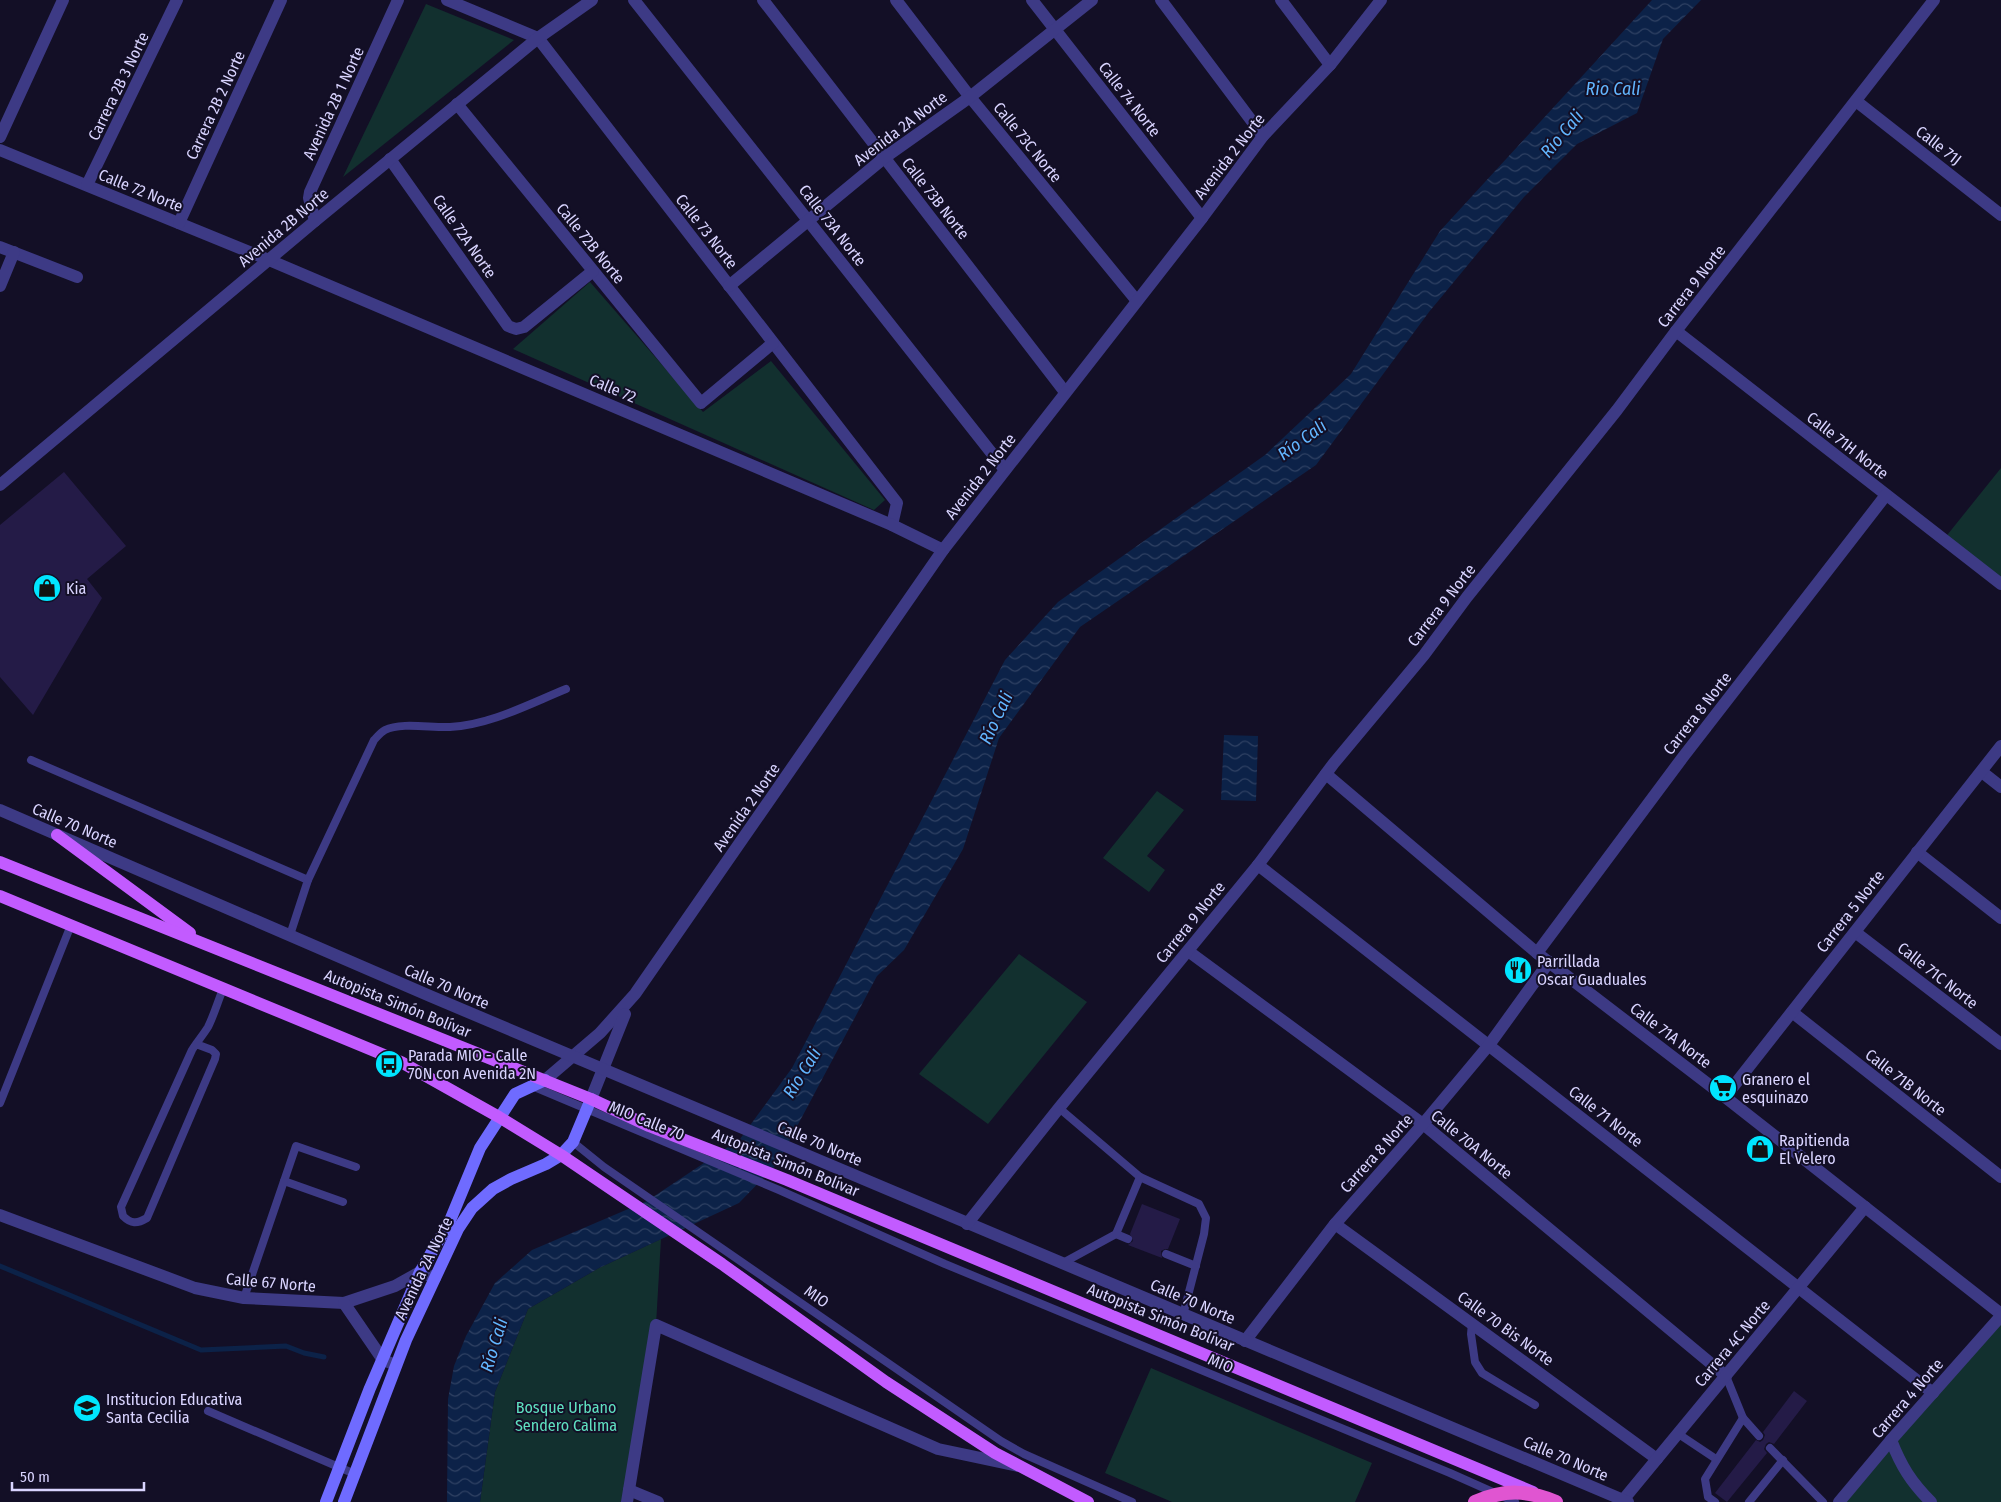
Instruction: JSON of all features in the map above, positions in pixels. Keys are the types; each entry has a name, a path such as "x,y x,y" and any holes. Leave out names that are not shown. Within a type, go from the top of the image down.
{"highway":[{"path":"1475,1502 1496,1493 1518,1492 1542,1496"},
{"name":"Autopista Simón Bolívar","path":"1542,1496 1556,1502"}],"main road":[{"path":"57,835 204,943"},
{"name":"Autopista Simón Bolívar","path":"0,862 415,1030 545,1080 589,1105 645,1129 787,1180 1542,1496"},
{"path":"0,896 401,1062 499,1117 561,1155 722,1264 886,1382 994,1453 1079,1500"},
{"name":"Avenida 2A Norte","path":"326,1502 420,1272 449,1223 480,1148 515,1094 545,1080"},
{"name":"Avenida 2A Norte","path":"344,1502 396,1366 458,1229 477,1204 493,1189 561,1155 573,1142 589,1105"}],"street":[{"path":"0,137 63,0"},
{"name":"Carrera 2B 3 Norte","path":"87,185 177,0"},
{"name":"Carrera 2B 2 Norte","path":"178,223 281,0"},
{"name":"Avenida 2B 1 Norte","path":"315,221 309,198 310,192 398,0"},
{"name":"Calle 73 Norte","path":"447,0 538,38 897,503 892,525"},
{"name":"Avenida 2B Norte","path":"2,481 390,158 538,38 592,0"},
{"name":"Calle 73A Norte","path":"634,0 1005,470"},
{"name":"Calle 73B Norte","path":"762,0 1065,392"},
{"name":"Calle 73C Norte","path":"896,0 970,96 1137,301"},
{"name":"Calle 74 Norte","path":"1032,0 1202,218"},
{"name":"Avenida 2A Norte","path":"729,286 884,158 970,96 1092,0"},
{"path":"1161,0 1263,136"},
{"path":"1281,0 1330,65"},
{"name":"Avenida 2 Norte","path":"572,1056 607,1027 635,994 943,550 1202,218 1263,136 1330,65 1382,0"},
{"name":"Carrera 9 Norte","path":"967,1224 1258,865 1326,774 1424,655 1467,597 1617,410 1676,331 1934,0"},
{"name":"Calle 71J","path":"1856,101 2001,215"},
{"name":"Calle 72B Norte","path":"457,104 701,403 773,343"},
{"name":"Calle 72 Norte","path":"0,150 269,260"},
{"name":"Calle 72A Norte","path":"390,158 508,326 516,329 524,327 593,271"},
{"path":"0,247 76,277"},
{"path":"0,286 14,252"},
{"name":"Calle 72","path":"269,260 892,525 943,550"},
{"name":"Calle 71H Norte","path":"1676,331 2001,584"},
{"name":"Carrera 8 Norte","path":"1537,953 1688,750 1886,494"},
{"name":"Carrera 5 Norte","path":"1725,1097 2001,746"},
{"path":"1982,772 2001,787"},
{"name":"Calle 71A Norte","path":"1326,774 1537,953 1725,1097 2001,1315"},
{"name":"Calle 70 Norte","path":"0,810 677,1101 1626,1501"},
{"path":"1917,852 2001,918"},
{"name":"Calle 71 Norte","path":"1258,865 1933,1393"},
{"name":"Calle 71C Norte","path":"1854,932 2001,1044"},
{"name":"Calle 70A Norte","path":"1188,951 1423,1124 1726,1376"},
{"name":"Carrera 8 Norte","path":"1245,1341 1335,1224 1489,1045 1549,962"},
{"name":"Avenida 2 Norte","path":"602,1068 610,1054 621,1021 635,994"},
{"name":"Calle 71B Norte","path":"1792,1012 2001,1177"},
{"name":"Avenida 2A Norte","path":"545,1080 572,1056"},
{"name":"Avenida 2A Norte","path":"589,1105 602,1068"},
{"name":"Carrera 4C Norte","path":"1626,1501 1677,1433 1865,1207"},
{"name":"Calle 67 Norte","path":"0,1215 195,1288 244,1298 344,1303 395,1286 420,1272"},
{"name":"Calle 70 Bis Norte","path":"1335,1224 1657,1459"},
{"path":"420,1272 435,1278"},
{"path":"344,1303 383,1360 396,1366"},
{"name":"Carrera 4 Norte","path":"1839,1502 2001,1315"},
{"path":"658,1502 628,1496 656,1325 938,1449 1018,1466"},
{"path":"1891,1440 1900,1464 1914,1485 1931,1502"}],"lane":[{"path":"290,935 308,880 374,740 385,730 400,726 450,727 474,724 566,689"},
{"path":"31,760 308,880"},
{"path":"0,1102 71,925"},
{"path":"196,1044 212,1050 216,1054 215,1059 147,1218 138,1223 129,1222 123,1216 122,1208 196,1044 208,1026 223,989"},
{"name":"MIO Calle 70","path":"532,1086 589,1105"},
{"path":"1060,1108 1140,1177 1199,1204 1206,1218 1183,1315"},
{"name":"MIO Calle 70","path":"645,1129 779,1190"},
{"name":"MIO","path":"573,1142 604,1167 731,1253 1000,1441 1024,1454 1132,1502"},
{"path":"244,1298 296,1146 356,1166"},
{"path":"1061,1264 1116,1234 1140,1177"},
{"path":"284,1181 343,1202"},
{"name":"MIO","path":"779,1190 945,1264 1515,1502"},
{"path":"1116,1234 1128,1239"},
{"path":"1166,1254 1196,1266"},
{"path":"1472,1323 1471,1334 1475,1362 1482,1373 1535,1405"},
{"path":"1726,1376 1743,1418 1759,1436"},
{"path":"208,1411 355,1474"},
{"path":"1715,1502 1708,1497 1705,1479 1743,1418"},
{"path":"1677,1433 1716,1460"},
{"path":"1770,1448 1823,1502"},
{"path":"1749,1502 1783,1460"}],"green space":[{"path":"426,4 514,40 343,177"},
{"path":"590,282 703,412 771,361 885,500 874,510 513,349"},
{"path":"2001,468 2001,584 1944,539"},
{"path":"1157,791 1184,810 1147,856 1165,870 1149,892 1103,858"},
{"path":"1019,954 1087,1002 988,1124 919,1074"},
{"name":"Bosque Urbano Sendero Calima","path":"661,1239 656,1325 627,1502 480,1502 495,1392 528,1309 599,1268"},
{"path":"2001,1316 2001,1502 1839,1502"},
{"path":"1151,1368 1372,1463 1355,1502 1172,1502 1105,1473"}],"water":[{"name":"Rio Cali","path":"1652,0 1701,0 1663,39 1637,113 1577,144 1524,197 1429,312 1316,465 1080,627 999,738 963,849 904,950 877,976 777,1164 739,1203 599,1268 528,1309 495,1392 480,1502 447,1502 448,1399 454,1366 466,1336 495,1283 532,1250 647,1201 740,1139 792,1068 1005,660 1058,602 1265,455 1351,374 1440,231"},
{"path":"1224,735 1258,736 1256,801 1221,800"}],"building":[{"name":"Kia","path":"64,472 126,546 87,579 102,598 33,715 0,677 0,525"},
{"path":"1142,1204 1180,1219 1168,1249 1161,1251 1162,1258 1128,1245 1133,1241 1130,1234"},
{"path":"1794,1391 1807,1401 1774,1444 1769,1442 1766,1444 1764,1449 1767,1453 1727,1502 1715,1493 1756,1440 1760,1442 1763,1440 1765,1435 1763,1432"}],"waterway":[{"path":"0,1266 201,1350 286,1346 304,1353 324,1357"}],"place":[{"name":"Kia","path":"47,588"},
{"name":"Parrillada Oscar Guaduales","path":"1518,970"},
{"name":"Parada MIO - Calle 70N con Avenida 2N","path":"389,1064"},
{"name":"Granero el esquinazo","path":"1723,1088"},
{"name":"Rapitienda El Velero","path":"1760,1149"},
{"name":"Institucion Educativa Santa Cecilia","path":"87,1408"}],"water label":[{"name":"Río Cali","path":"1562,134"},
{"name":"Río Cali","path":"1302,440"},
{"name":"Río Cali","path":"996,718"},
{"name":"Río Cali","path":"802,1073"},
{"name":"Río Cali","path":"494,1345"}]}
